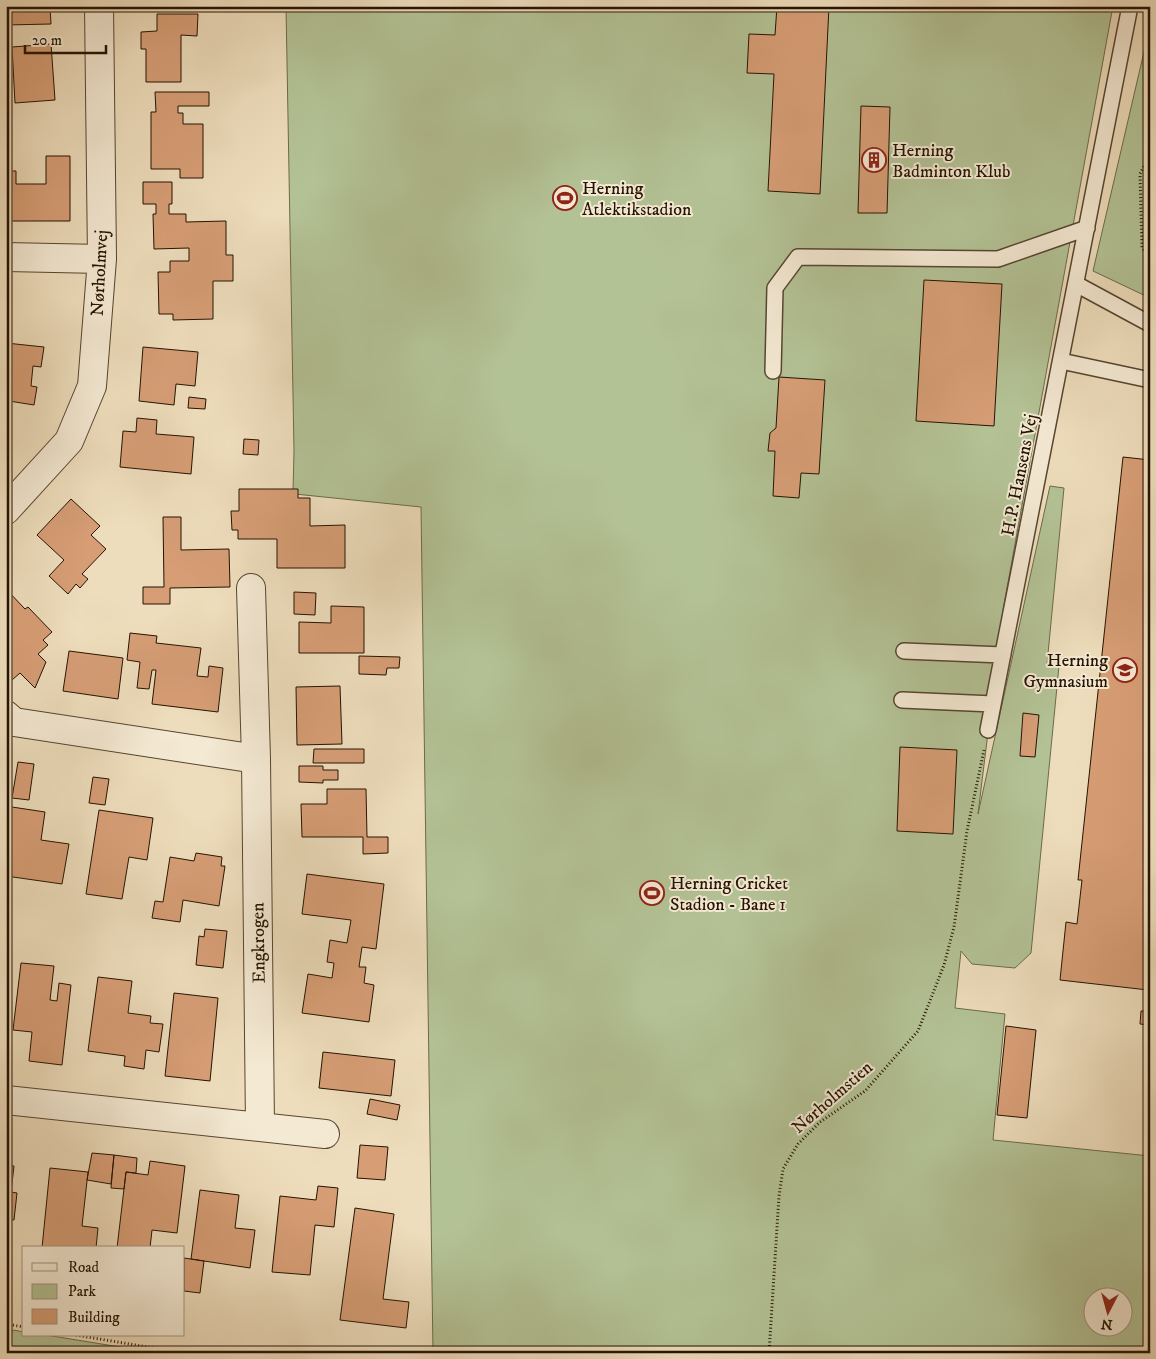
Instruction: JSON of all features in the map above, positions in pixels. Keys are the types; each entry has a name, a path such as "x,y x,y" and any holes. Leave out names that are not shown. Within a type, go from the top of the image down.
{"street":[{"name":"Nørholmvej","path":"6,510 68,442 92,386 102,259 99,6"},
{"path":"6,257 102,259"},
{"name":"Engkrogen","path":"251,588 256,759 260,1126"},
{"path":"6,715 14,722 256,759"},
{"path":"6,1100 324,1134"}],"lane":[{"name":"H.P. Hansens Vej","path":"988,730 1130,6"},
{"path":"773,372 775,288 798,257 998,259 1087,228"},
{"path":"1076,284 1150,324"},
{"path":"1061,361 1150,380"},
{"path":"904,650 1003,655"},
{"path":"902,700 993,704"}],"path":[{"path":"1150,154 1140,174 1142,248 1150,256"},
{"name":"Nørholmstien","path":"770,1353 779,1196 783,1169 798,1144 820,1122 865,1091 918,1031 944,965 954,928 967,831 988,730"},
{"path":"6,1324 22,1327"},
{"path":"82,1336 183,1353"}],"green space":[{"path":"286,6 1113,6 1003,610 978,814 1050,486 1064,488 1047,664 1059,666 1031,953 1015,968 972,964 961,951 955,1008 1005,1014 993,1140 1150,1156 1150,1353 433,1353 421,507 295,494 293,492 294,451"},
{"path":"1150,26 1150,298 1093,271"},
{"path":"13,1330 22,1332 22,1336 52,1336 157,1353 6,1353"}],"building":[{"path":"6,6 50,6 51,24 6,25"},
{"path":"147,6 175,6 175,8 147,8"},
{"path":"777,6 829,6 820,194 768,191 774,74 747,73 749,34 775,35"},
{"path":"157,14 198,14 197,36 181,35 181,82 146,82 146,49 141,49 141,32 157,31"},
{"path":"51,44 55,100 15,103 12,47"},
{"path":"155,92 209,92 209,106 178,106 178,113 183,113 183,124 203,124 203,178 180,178 180,169 151,169 151,112 156,112"},
{"name":"Herning Badminton Klub","path":"861,106 890,107 887,213 858,213"},
{"path":"46,156 70,156 70,221 6,221 6,171 16,171 16,184 46,184"},
{"path":"143,182 172,182 172,204 169,204 169,214 186,214 186,222 226,221 226,255 233,255 233,281 213,281 213,319 173,320 173,314 159,314 158,272 170,272 170,261 189,261 189,248 154,249 153,214 156,214 156,204 143,204"},
{"path":"924,280 1002,284 994,426 916,421"},
{"path":"6,343 44,347 41,367 33,366 31,386 37,387 34,405 9,401 6,425"},
{"path":"143,347 198,352 195,386 176,384 174,405 139,401"},
{"path":"779,377 825,380 819,474 801,473 799,498 773,496 775,451 768,451 770,433 776,428"},
{"path":"189,397 206,399 205,409 188,408"},
{"path":"137,418 157,420 156,434 194,437 191,474 120,467 123,431 136,432"},
{"path":"244,439 259,440 258,455 243,454"},
{"name":"Herning Gymnasium","path":"1123,457 1150,460 1150,1025 1140,1024 1141,1011 1145,1011 1148,990 1060,980 1066,922 1077,924 1082,880 1078,880"},
{"path":"239,489 298,489 298,498 310,498 310,526 345,525 345,568 277,568 277,539 238,539 238,530 232,530 231,511 239,511"},
{"path":"71,499 100,526 91,535 106,549 82,574 88,579 80,588 76,584 68,594 49,576 64,560 37,535"},
{"path":"163,517 181,517 181,550 229,549 230,587 170,588 170,604 143,604 143,587 164,587"},
{"path":"6,589 25,609 28,607 52,632 43,640 48,645 38,654 46,662 35,688 20,673 12,680 6,674"},
{"path":"294,592 316,593 315,615 294,614"},
{"path":"331,606 364,607 364,653 299,653 299,622 331,623"},
{"path":"130,633 157,636 156,643 201,648 197,676 208,677 209,666 223,668 218,712 152,704 156,670 152,670 149,689 137,688 140,662 127,660"},
{"path":"69,651 123,658 118,699 63,691"},
{"path":"359,656 400,657 399,668 387,668 386,675 359,674"},
{"path":"340,686 342,744 297,745 296,687"},
{"path":"1023,713 1039,715 1035,757 1020,756"},
{"path":"900,747 957,750 953,834 897,831"},
{"path":"314,749 364,749 364,763 313,763"},
{"path":"18,762 34,764 29,800 12,798"},
{"path":"299,766 323,766 323,770 338,770 338,780 323,780 323,783 299,782"},
{"path":"93,777 109,779 105,805 89,803"},
{"path":"327,789 366,789 367,837 388,837 388,853 363,854 363,837 302,837 301,804 327,804"},
{"path":"12,807 45,812 41,840 69,844 62,884 6,876 6,841"},
{"path":"99,810 153,818 147,860 129,857 122,899 86,894"},
{"path":"196,853 222,857 221,866 225,866 219,906 183,900 180,922 152,918 155,901 163,902 170,857 194,861"},
{"path":"307,874 384,884 376,949 362,947 359,967 366,967 364,983 374,985 369,1022 302,1013 308,974 332,978 334,963 327,962 330,940 347,943 351,920 302,914"},
{"path":"205,929 227,931 223,968 196,965 199,936 204,937"},
{"path":"21,963 54,966 50,1000 57,1001 59,983 71,985 62,1065 29,1061 32,1032 13,1030"},
{"path":"98,977 132,981 128,1013 151,1016 150,1023 163,1024 159,1052 146,1050 144,1069 124,1066 125,1056 88,1051"},
{"path":"174,993 218,998 210,1081 165,1076"},
{"path":"1006,1026 1036,1030 1027,1118 997,1115"},
{"path":"323,1052 395,1060 391,1096 319,1088"},
{"path":"370,1099 400,1105 397,1120 367,1114"},
{"path":"360,1145 388,1147 385,1180 357,1178"},
{"path":"92,1153 114,1155 111,1184 87,1180"},
{"path":"114,1155 137,1158 136,1173 126,1172 124,1189 111,1188"},
{"path":"150,1161 185,1166 177,1233 152,1230 150,1246 117,1246 126,1172 148,1175"},
{"path":"6,1165 14,1166 11,1192 17,1193 14,1220 6,1219"},
{"path":"50,1168 88,1172 82,1226 98,1228 96,1246 42,1246"},
{"path":"318,1186 338,1188 334,1227 315,1225 310,1275 272,1272 280,1196 316,1200"},
{"path":"200,1190 239,1195 235,1228 255,1230 250,1268 191,1259"},
{"path":"355,1208 394,1214 383,1299 409,1302 406,1328 340,1320"},
{"path":"185,1258 204,1261 200,1293 185,1291"}],"place":[{"name":"Herning Badminton Klub","path":"874,160"},
{"name":"Herning Atlektikstadion","path":"565,198"},
{"name":"Herning Gymnasium","path":"1125,670"},
{"name":"Herning Cricket Stadion - Bane 1","path":"652,893"}]}
